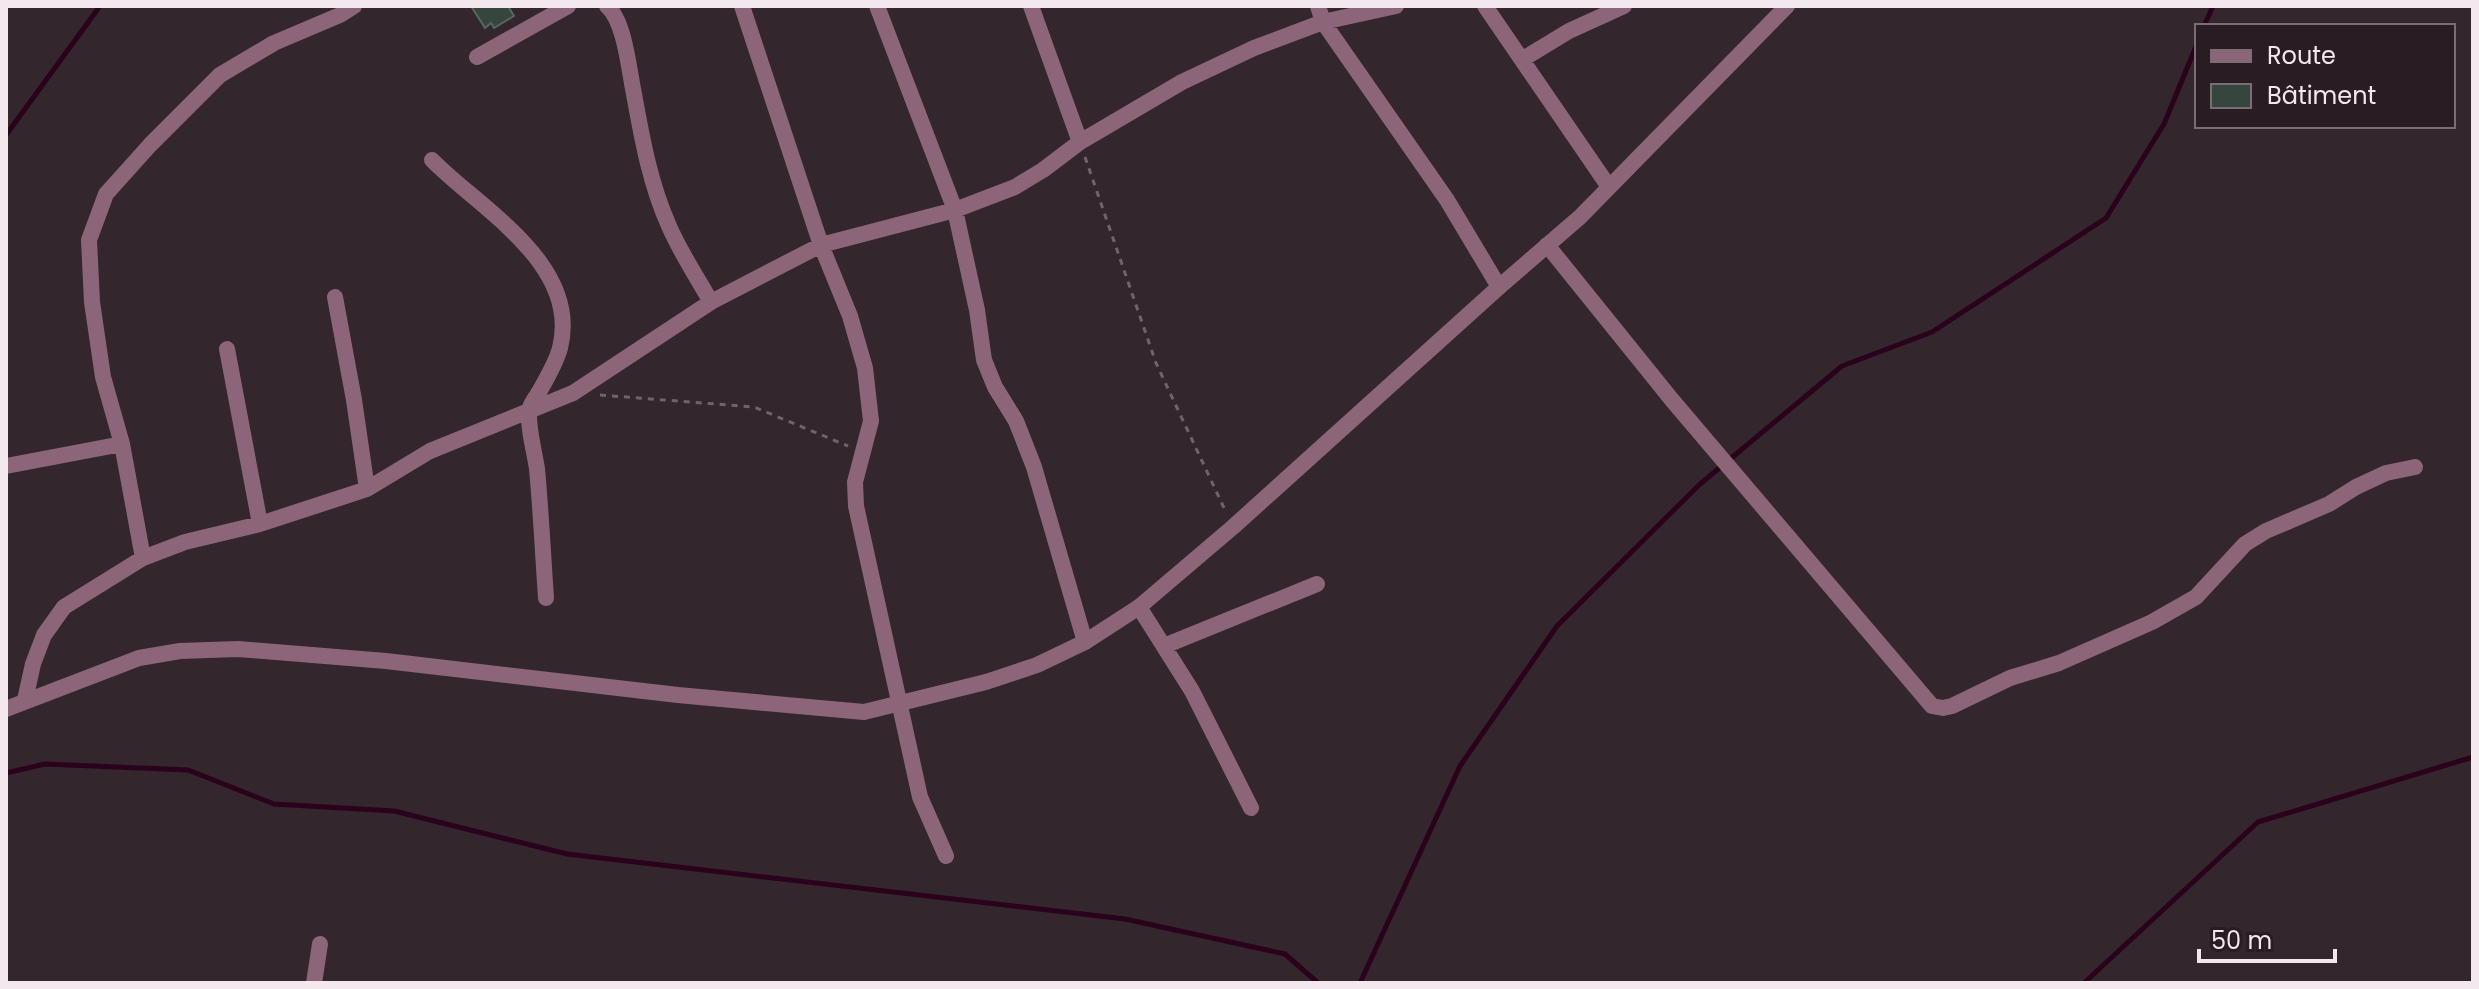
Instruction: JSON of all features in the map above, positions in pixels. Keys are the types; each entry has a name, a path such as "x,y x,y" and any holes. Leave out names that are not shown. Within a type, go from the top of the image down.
{"street":[{"path":"143,558 122,444 103,377 91,286 89,240 106,194 220,75 274,43 354,6"},
{"path":"477,57 568,6"},
{"path":"607,6 623,38 642,136 660,205 711,302"},
{"path":"742,6 821,245 850,316 865,368 871,421 855,482 856,506 920,797 946,856"},
{"path":"877,6 955,210 977,310 984,360 995,387 1016,421 1034,467 1085,642"},
{"path":"1031,6 1080,142"},
{"path":"25,700 33,664 44,635 64,607 143,558 185,542 260,524 367,489 430,451 573,393 711,302 821,245 955,210 1015,187 1080,142 1182,82 1321,14 1396,6"},
{"path":"1485,6 1609,187"},
{"path":"1523,59 1569,31 1624,6"},
{"path":"6,709 139,658 180,651 238,649 386,661 737,701 864,712 986,682 1037,665 1085,642 1139,607 1233,527 1580,217 1787,6"},
{"path":"1321,14 1447,200 1499,287"},
{"path":"432,160 451,181 481,202 516,234 555,292 563,325 560,349 549,376 529,409 546,598"},
{"path":"1547,245 1672,400 1932,706 1952,706 2010,678 2059,663 2152,622 2196,597 2245,544 2266,531 2329,504 2386,473 2415,467"},
{"path":"335,297 367,489"},
{"path":"227,349 260,524"},
{"path":"6,466 122,444"},
{"path":"1164,646 1317,584"},
{"path":"1139,607 1192,691 1251,808"},
{"path":"314,983 320,944"}],"path":[{"path":"1080,142 1156,363 1233,527"},
{"path":"573,393 754,407 863,452"}],"building":[{"path":"471,6 508,6 514,16 494,28 491,23 485,28"}],"waterway":[{"path":"6,135 100,6"},
{"path":"2205,24 2213,6"},
{"path":"1360,983 1460,766 1557,626 1699,485 1842,366 1932,332 2106,218 2164,124 2195,49"},
{"path":"2084,983 2258,822 2473,757"},
{"path":"6,773 45,764 188,770 274,804 394,811 567,854 1125,919 1285,954 1318,983"}]}
